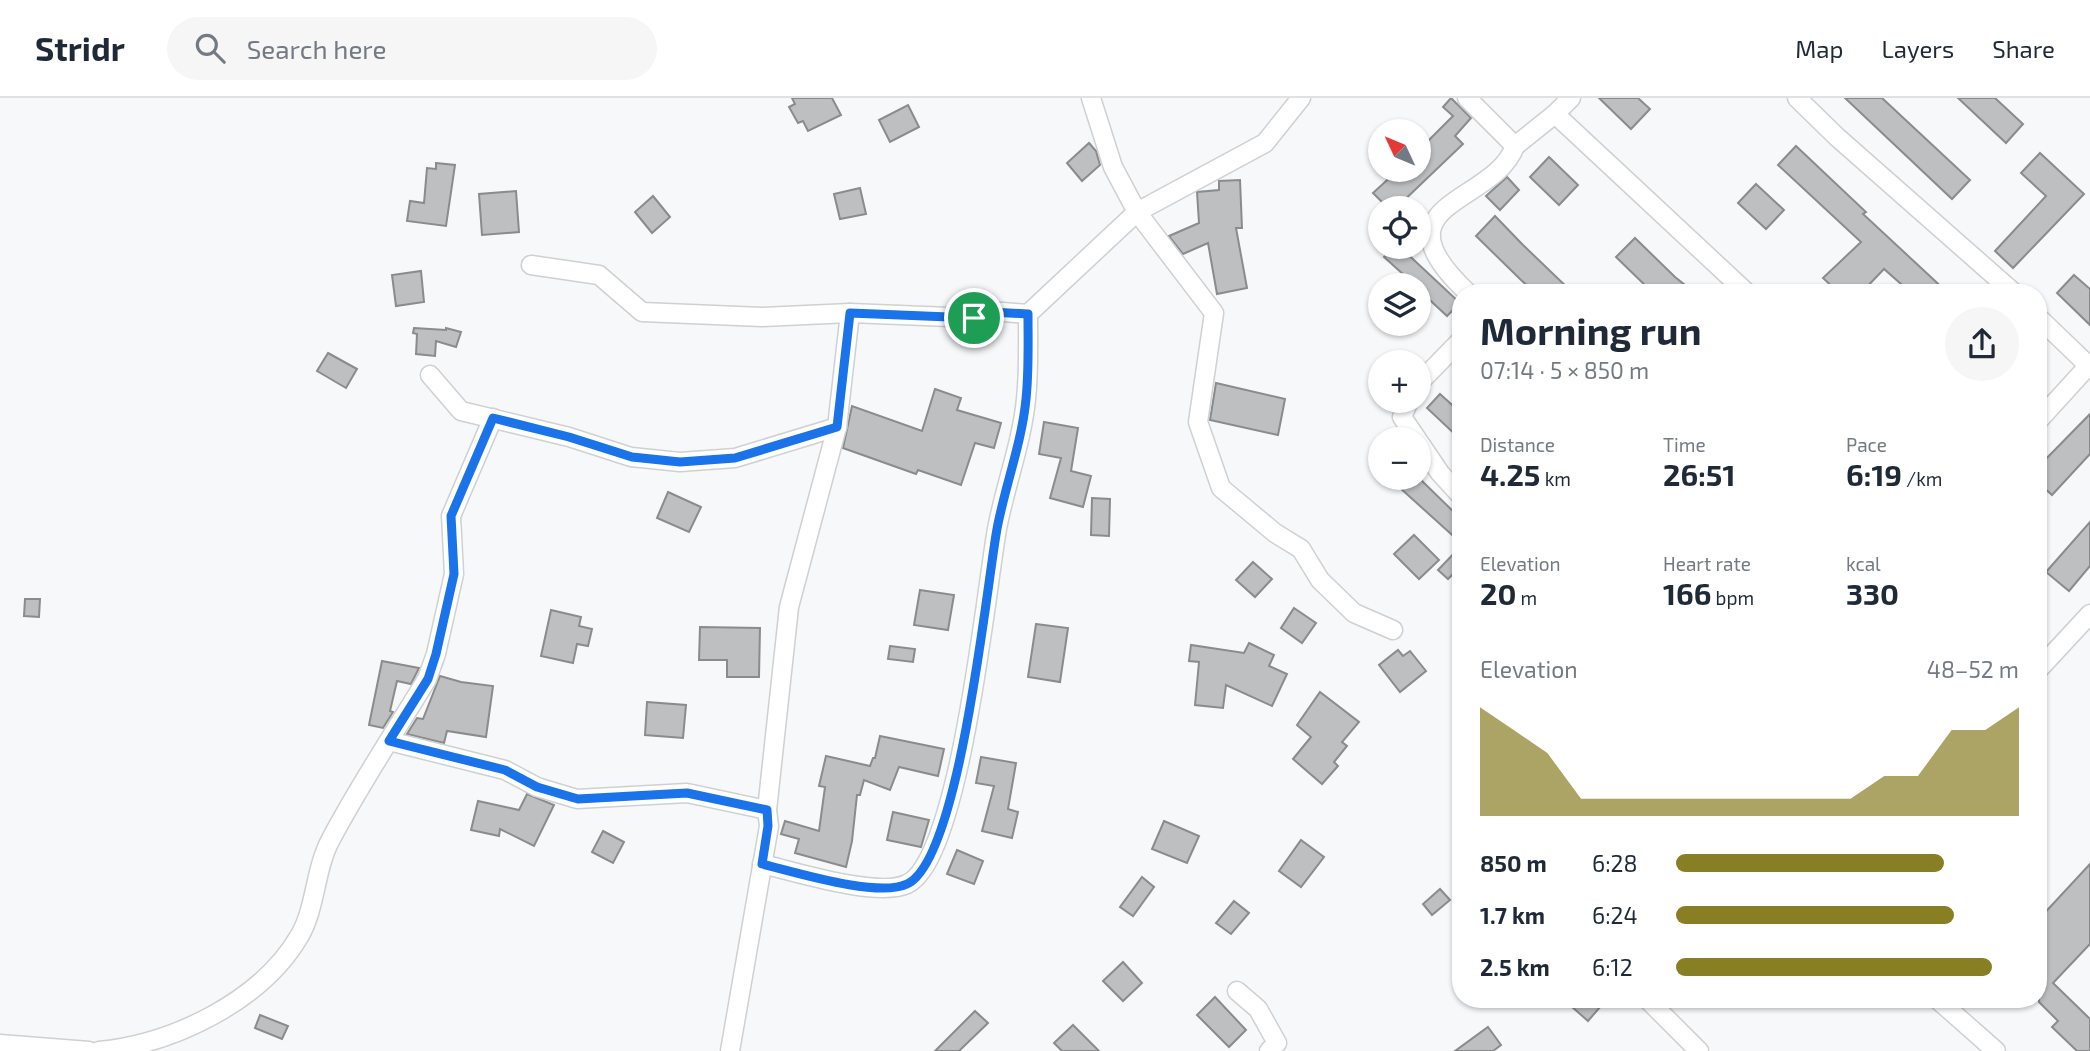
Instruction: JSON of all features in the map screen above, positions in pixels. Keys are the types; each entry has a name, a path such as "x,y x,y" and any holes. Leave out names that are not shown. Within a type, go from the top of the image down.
{"street":[{"path":"1091,98 1113,167 1137,212 1214,313 1198,422 1221,488 1275,533 1301,549 1320,580 1354,614 1393,629"},
{"path":"762,864 880,890 908,884 920,873 942,827 965,743 997,529 1026,401 1028,314 1137,212 1265,143 1301,98"},
{"path":"1467,98 1515,146"},
{"path":"1459,284 1449,275 1436,254 1431,233 1439,215 1459,196 1501,169 1510,159 1515,146 1555,114 1570,98"},
{"path":"1797,98 1837,137 2003,284"},
{"path":"1555,114 1737,284"},
{"path":"531,265 599,275 642,312 762,317 850,313 974,318 991,312 1028,314"},
{"path":"730,1051 768,826 767,810 789,607 837,427 850,313"},
{"path":"2047,326 2089,365 2047,411"},
{"path":"1431,371 1452,349"},
{"path":"430,375 461,411 569,437 632,457 680,462 735,458 837,427"},
{"path":"99,1051 123,1049 194,1026 258,987 300,935 329,842 428,679 454,574 451,516 493,418"},
{"path":"1431,460 1452,486"},
{"path":"2047,660 2090,614"},
{"path":"389,741 505,770 537,787 578,799 687,793 767,810"},
{"path":"1237,991 1258,1009 1278,1043 1269,1051"},
{"path":"1656,1008 1699,1051"},
{"path":"1947,1008 1996,1051"},
{"path":"0,1044 89,1051"}],"building":[{"path":"792,98 832,98 841,115 808,131 803,121 798,123 789,107 795,104"},
{"path":"1451,98 1471,118 1455,136 1463,144 1432,174 1432,137 1453,116 1443,107"},
{"path":"1599,98 1638,98 1650,109 1631,129"},
{"path":"1845,98 1882,98 1970,180 1952,199"},
{"path":"1958,98 1995,98 2023,124 2006,143"},
{"path":"908,105 919,127 890,142 879,120"},
{"path":"1089,143 1096,151 1100,165 1082,181 1067,163"},
{"path":"1796,146 1866,212 1863,214 1938,284 1901,284 1884,269 1870,284 1829,284 1823,278 1861,242 1778,165"},
{"path":"2040,153 2084,194 2013,268 1995,251 2046,196 2021,173"},
{"path":"1549,157 1578,185 1559,205 1530,177"},
{"path":"436,163 455,165 446,226 407,221 410,201 424,203 427,168 436,169"},
{"path":"1507,177 1519,190 1500,210 1486,196"},
{"path":"1240,180 1242,228 1236,228 1247,288 1217,294 1208,243 1183,254 1169,236 1199,223 1197,192 1219,190 1219,181"},
{"path":"1385,182 1423,182 1409,196 1376,196 1373,193"},
{"path":"1756,184 1784,210 1766,229 1738,203"},
{"path":"860,188 866,214 840,219 834,194"},
{"path":"516,191 519,232 482,235 479,194"},
{"path":"653,196 670,217 652,233 635,212"},
{"path":"1495,216 1564,284 1526,284 1476,236"},
{"path":"1635,238 1684,284 1644,284 1616,257"},
{"path":"1386,259 1413,259 1428,273 1402,273"},
{"path":"421,271 424,302 396,306 392,275"},
{"path":"2074,275 2090,289 2090,325 2057,293"},
{"path":"1431,276 1452,296 1452,311 1447,316 1431,301"},
{"path":"414,328 446,328 461,332 456,347 436,341 435,356 416,354 417,334 413,333"},
{"path":"328,353 357,369 346,388 317,371"},
{"path":"1216,383 1285,399 1278,435 1210,420"},
{"path":"935,389 961,398 957,410 1001,423 994,448 975,443 961,485 918,470 916,474 843,448 852,406 922,431"},
{"path":"1440,394 1452,405 1452,432 1431,412 1431,404"},
{"path":"2090,414 2090,454 2052,495 2047,490 2047,458"},
{"path":"1044,422 1078,428 1071,471 1091,476 1083,507 1050,498 1061,458 1039,454"},
{"path":"1402,490 1431,490 1452,510 1452,535"},
{"path":"668,492 701,507 689,532 657,518"},
{"path":"1092,498 1110,499 1109,536 1091,535"},
{"path":"2090,522 2090,566 2069,591 2047,571"},
{"path":"1414,535 1439,560 1419,579 1394,554"},
{"path":"1452,555 1452,575 1448,579 1438,570"},
{"path":"1253,562 1272,579 1255,597 1236,580"},
{"path":"920,590 954,595 948,630 914,625"},
{"path":"25,599 40,599 39,617 24,616"},
{"path":"1294,608 1316,623 1302,643 1281,628"},
{"path":"551,610 581,617 579,626 592,629 588,646 577,644 573,663 541,656"},
{"path":"1036,624 1068,628 1060,682 1028,677"},
{"path":"700,627 760,628 759,677 727,677 727,660 699,660"},
{"path":"1249,643 1274,655 1269,666 1287,674 1272,706 1226,685 1223,708 1195,705 1199,662 1189,661 1191,645 1244,653"},
{"path":"890,646 915,649 913,662 888,659"},
{"path":"1398,650 1403,656 1410,651 1426,671 1400,692 1379,665"},
{"path":"382,661 419,668 411,684 397,681 390,711 393,712 383,728 369,725"},
{"path":"440,676 493,686 486,737 447,731 444,743 407,734 417,718 423,719"},
{"path":"1320,692 1359,722 1342,742 1347,746 1334,762 1338,766 1322,784 1293,759 1311,737 1297,725"},
{"path":"647,702 686,705 683,738 645,735"},
{"path":"880,736 944,749 938,776 899,767 890,790 864,780 860,795 857,795 846,867 795,853 799,839 781,834 785,821 819,831 825,787 819,786 826,756 870,766 875,758"},
{"path":"981,757 1016,763 1008,809 1018,812 1012,838 982,831 994,786 976,783"},
{"path":"527,794 554,805 534,846 500,829 499,836 471,830 478,801 519,810"},
{"path":"893,812 929,820 921,847 887,840"},
{"path":"1164,821 1199,836 1187,863 1152,849"},
{"path":"603,831 624,842 613,863 592,852"},
{"path":"1301,840 1324,857 1301,887 1279,871"},
{"path":"957,850 983,861 974,884 947,874"},
{"path":"2090,864 2090,944 2053,983 2090,1019 2090,1051 2077,1051 2052,1027 2058,1021 2045,1008 2047,910"},
{"path":"1142,877 1154,887 1133,916 1120,907"},
{"path":"1440,889 1450,900 1432,915 1423,904"},
{"path":"1234,901 1249,913 1231,934 1216,923"},
{"path":"1123,962 1142,983 1123,1001 1103,981"},
{"path":"1215,997 1246,1030 1229,1047 1197,1015"},
{"path":"1573,1008 1599,1008 1588,1021"},
{"path":"975,1011 988,1023 959,1051 935,1051"},
{"path":"260,1015 288,1026 282,1039 255,1028"},
{"path":"1073,1025 1099,1051 1062,1051 1054,1043"},
{"path":"1488,1027 1501,1045 1493,1051 1455,1051"}],"route":[{"path":"991,312 1028,314 1026,401 997,529 965,743 942,827 920,873 908,884 880,890 762,864 768,826 767,810 687,793 578,799 537,787 505,770 389,741 428,679 454,574 451,516 493,418 569,437 632,457 680,462 735,458 837,427 850,313 974,318 991,312"}]}
